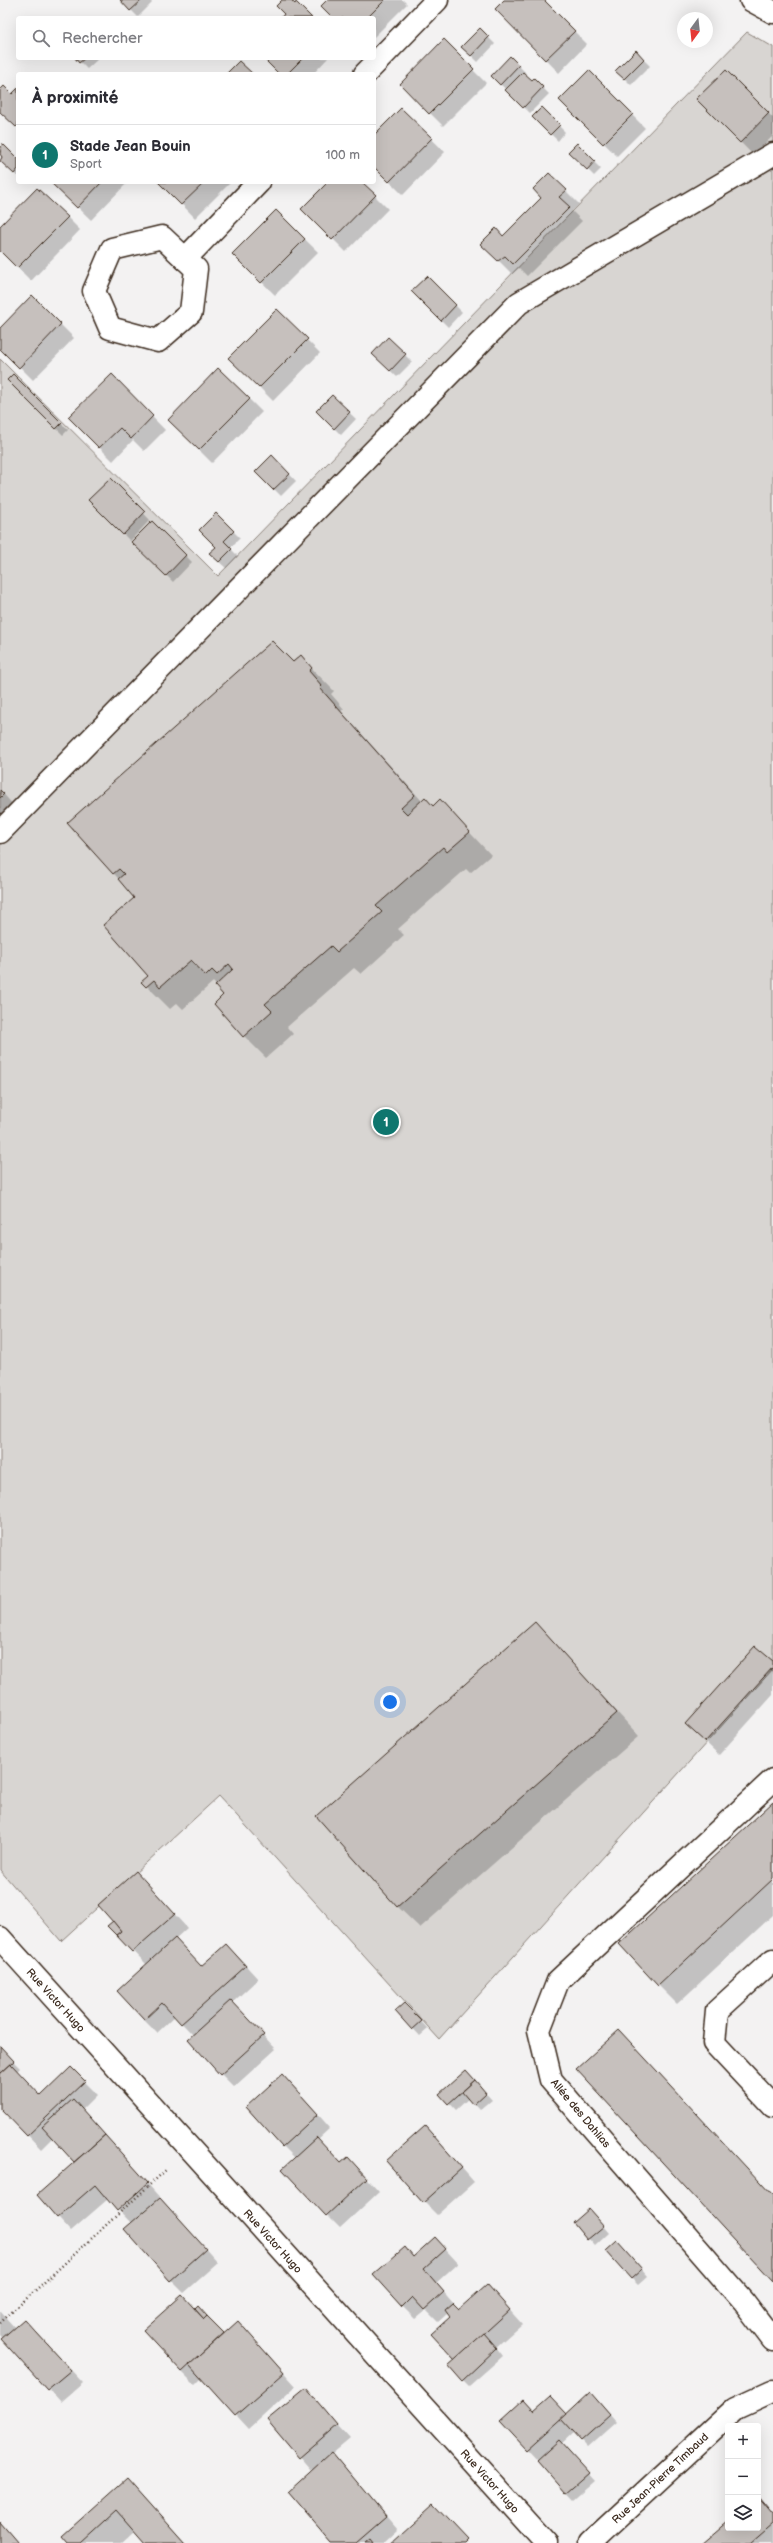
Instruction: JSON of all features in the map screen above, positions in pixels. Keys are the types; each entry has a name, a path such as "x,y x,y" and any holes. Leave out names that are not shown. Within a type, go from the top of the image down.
{"street":[{"path":"367,72 437,0"},
{"path":"751,0 773,12"},
{"path":"0,832 519,303 773,154"},
{"path":"185,259 257,184"},
{"path":"162,237 185,259 196,269 191,312 158,341 110,328 94,291 112,249 162,237"},
{"name":"Allée des Dahlias","path":"773,1780 558,1981 539,2030 551,2080 744,2302 773,2340"},
{"name":"Rue Victor Hugo","path":"0,1938 546,2543"},
{"path":"770,1970 716,2011 714,2043 773,2106"},
{"name":"Rue Jean-Pierre Timbaud","path":"590,2543 736,2408 773,2391"}],"path":[{"path":"0,2322 190,2149"}],"shaded area":[{"path":"747,32 773,47 773,1669 439,2039 219,1796 61,1941 0,1870 0,359 218,576"}],"building":[{"path":"120,0 142,0 130,11"},
{"path":"282,0 291,0 295,4 296,2 310,16 282,16 284,14 276,6"},
{"path":"327,0 385,0 369,16 331,16 321,6"},
{"path":"504,0 544,0 575,31 545,60 495,9"},
{"path":"480,28 489,37 471,56 461,47"},
{"path":"444,39 474,69 429,114 400,84"},
{"path":"636,50 644,59 624,79 615,71"},
{"path":"510,56 519,65 500,85 491,76"},
{"path":"265,60 301,60 289,72 277,72"},
{"path":"239,61 251,72 228,72"},
{"path":"589,70 633,114 603,144 559,100"},
{"path":"726,70 769,113 740,143 696,99"},
{"path":"523,72 532,80 534,78 543,87 523,108 505,90"},
{"path":"4,86 12,94 16,90 16,127 0,112 0,90"},
{"path":"542,107 560,125 550,135 532,117"},
{"path":"401,108 432,138 389,182 376,169 376,133"},
{"path":"2,143 16,157 16,172 14,174 0,161 2,157 0,154"},
{"path":"577,143 595,161 587,170 568,152"},
{"path":"549,173 567,190 559,197 570,207 513,264 505,256 498,261 480,244 496,228 503,236 541,198 533,189"},
{"path":"52,184 100,184 77,208"},
{"path":"160,184 203,184 181,205"},
{"path":"326,184 364,184 376,195 332,240 301,209"},
{"path":"37,188 68,217 17,268 0,251 0,226"},
{"path":"276,210 305,239 261,283 232,254"},
{"path":"427,276 456,305 441,321 411,291"},
{"path":"32,295 61,324 19,368 0,349 0,328"},
{"path":"277,309 308,339 259,388 228,358"},
{"path":"388,337 406,354 390,371 372,354"},
{"path":"218,368 250,399 199,450 168,420"},
{"path":"13,374 62,423 56,429 7,380"},
{"path":"112,374 153,416 131,439 120,428 99,448 68,417"},
{"path":"332,395 350,412 334,429 316,411"},
{"path":"272,455 290,474 273,490 255,472"},
{"path":"111,478 145,512 123,535 88,500"},
{"path":"216,513 234,531 224,541 232,549 219,562 209,553 216,547 199,530"},
{"path":"152,521 186,555 166,576 131,542"},
{"path":"272,641 293,662 301,655 312,668 309,671 322,686 320,688 415,795 401,808 407,814 425,797 433,806 440,799 470,832 447,852 443,847 376,906 382,912 337,952 331,946 265,1004 272,1011 243,1037 214,1004 223,995 215,986 233,969 229,964 217,975 212,970 206,976 191,960 160,987 154,980 146,987 141,982 148,976 103,925 134,898 118,879 124,874 119,869 113,874 67,823"},
{"path":"0,790 4,794 0,798"},
{"path":"535,1622 617,1713 397,1907 316,1816"},
{"path":"755,1646 773,1661 773,1667 705,1742 685,1724"},
{"path":"773,1802 773,1879 658,1986 619,1944"},
{"path":"136,1871 175,1914 132,1952 116,1935 121,1931 98,1905"},
{"path":"113,1921 121,1931 116,1935 107,1926"},
{"path":"175,1938 201,1966 226,1944 246,1966 181,2024 162,2003 144,2020 117,1991"},
{"path":"231,2000 264,2035 220,2075 188,2039"},
{"path":"404,2003 422,2021 412,2030 395,2011"},
{"path":"619,2030 773,2196 773,2282 576,2069"},
{"path":"0,2046 14,2061 0,2074"},
{"path":"11,2064 41,2096 71,2067 85,2081 27,2136 0,2108 0,2074"},
{"path":"466,2070 475,2080 448,2104 439,2094"},
{"path":"282,2074 318,2114 282,2147 246,2107"},
{"path":"475,2080 486,2093 473,2105 462,2092"},
{"path":"73,2099 105,2135 74,2162 42,2127"},
{"path":"425,2126 462,2168 423,2203 386,2161"},
{"path":"105,2135 148,2183 117,2211 95,2185 57,2218 37,2195"},
{"path":"317,2137 341,2163 348,2157 367,2178 326,2216 282,2169"},
{"path":"160,2198 206,2249 170,2281 124,2229"},
{"path":"589,2209 604,2226 587,2240 573,2223"},
{"path":"435,2237 446,2249 424,2269 444,2292 424,2310 412,2297 402,2307 373,2275 405,2247 413,2257"},
{"path":"617,2241 642,2269 631,2279 606,2251"},
{"path":"487,2284 510,2310 455,2360 431,2334 450,2317 445,2310 453,2303 459,2309"},
{"path":"182,2295 204,2319 207,2316 224,2333 182,2372 143,2330"},
{"path":"198,2306 207,2316 204,2319 195,2309"},
{"path":"24,2319 71,2370 47,2390 1,2339"},
{"path":"238,2321 284,2373 235,2416 189,2365"},
{"path":"484,2333 497,2348 462,2381 448,2365"},
{"path":"306,2388 337,2425 299,2458 267,2420"},
{"path":"590,2392 610,2415 581,2441 561,2419"},
{"path":"550,2396 567,2414 527,2450 500,2421 523,2400 533,2411"},
{"path":"559,2440 589,2473 566,2493 537,2460"},
{"path":"332,2452 386,2517 356,2543 332,2543 288,2492"},
{"path":"127,2478 185,2543 145,2543 117,2511 82,2543 68,2543 62,2536"},
{"path":"761,2499 773,2513 773,2523 750,2543 701,2543 725,2523 725,2531 761,2531"},
{"path":"434,2504 468,2540 465,2543 391,2543"},
{"path":"0,2522 18,2543 0,2543"},
{"path":"371,2539 374,2543 366,2543"}],"place":[{"name":"Stade Jean Bouin","path":"386,1122"}]}
